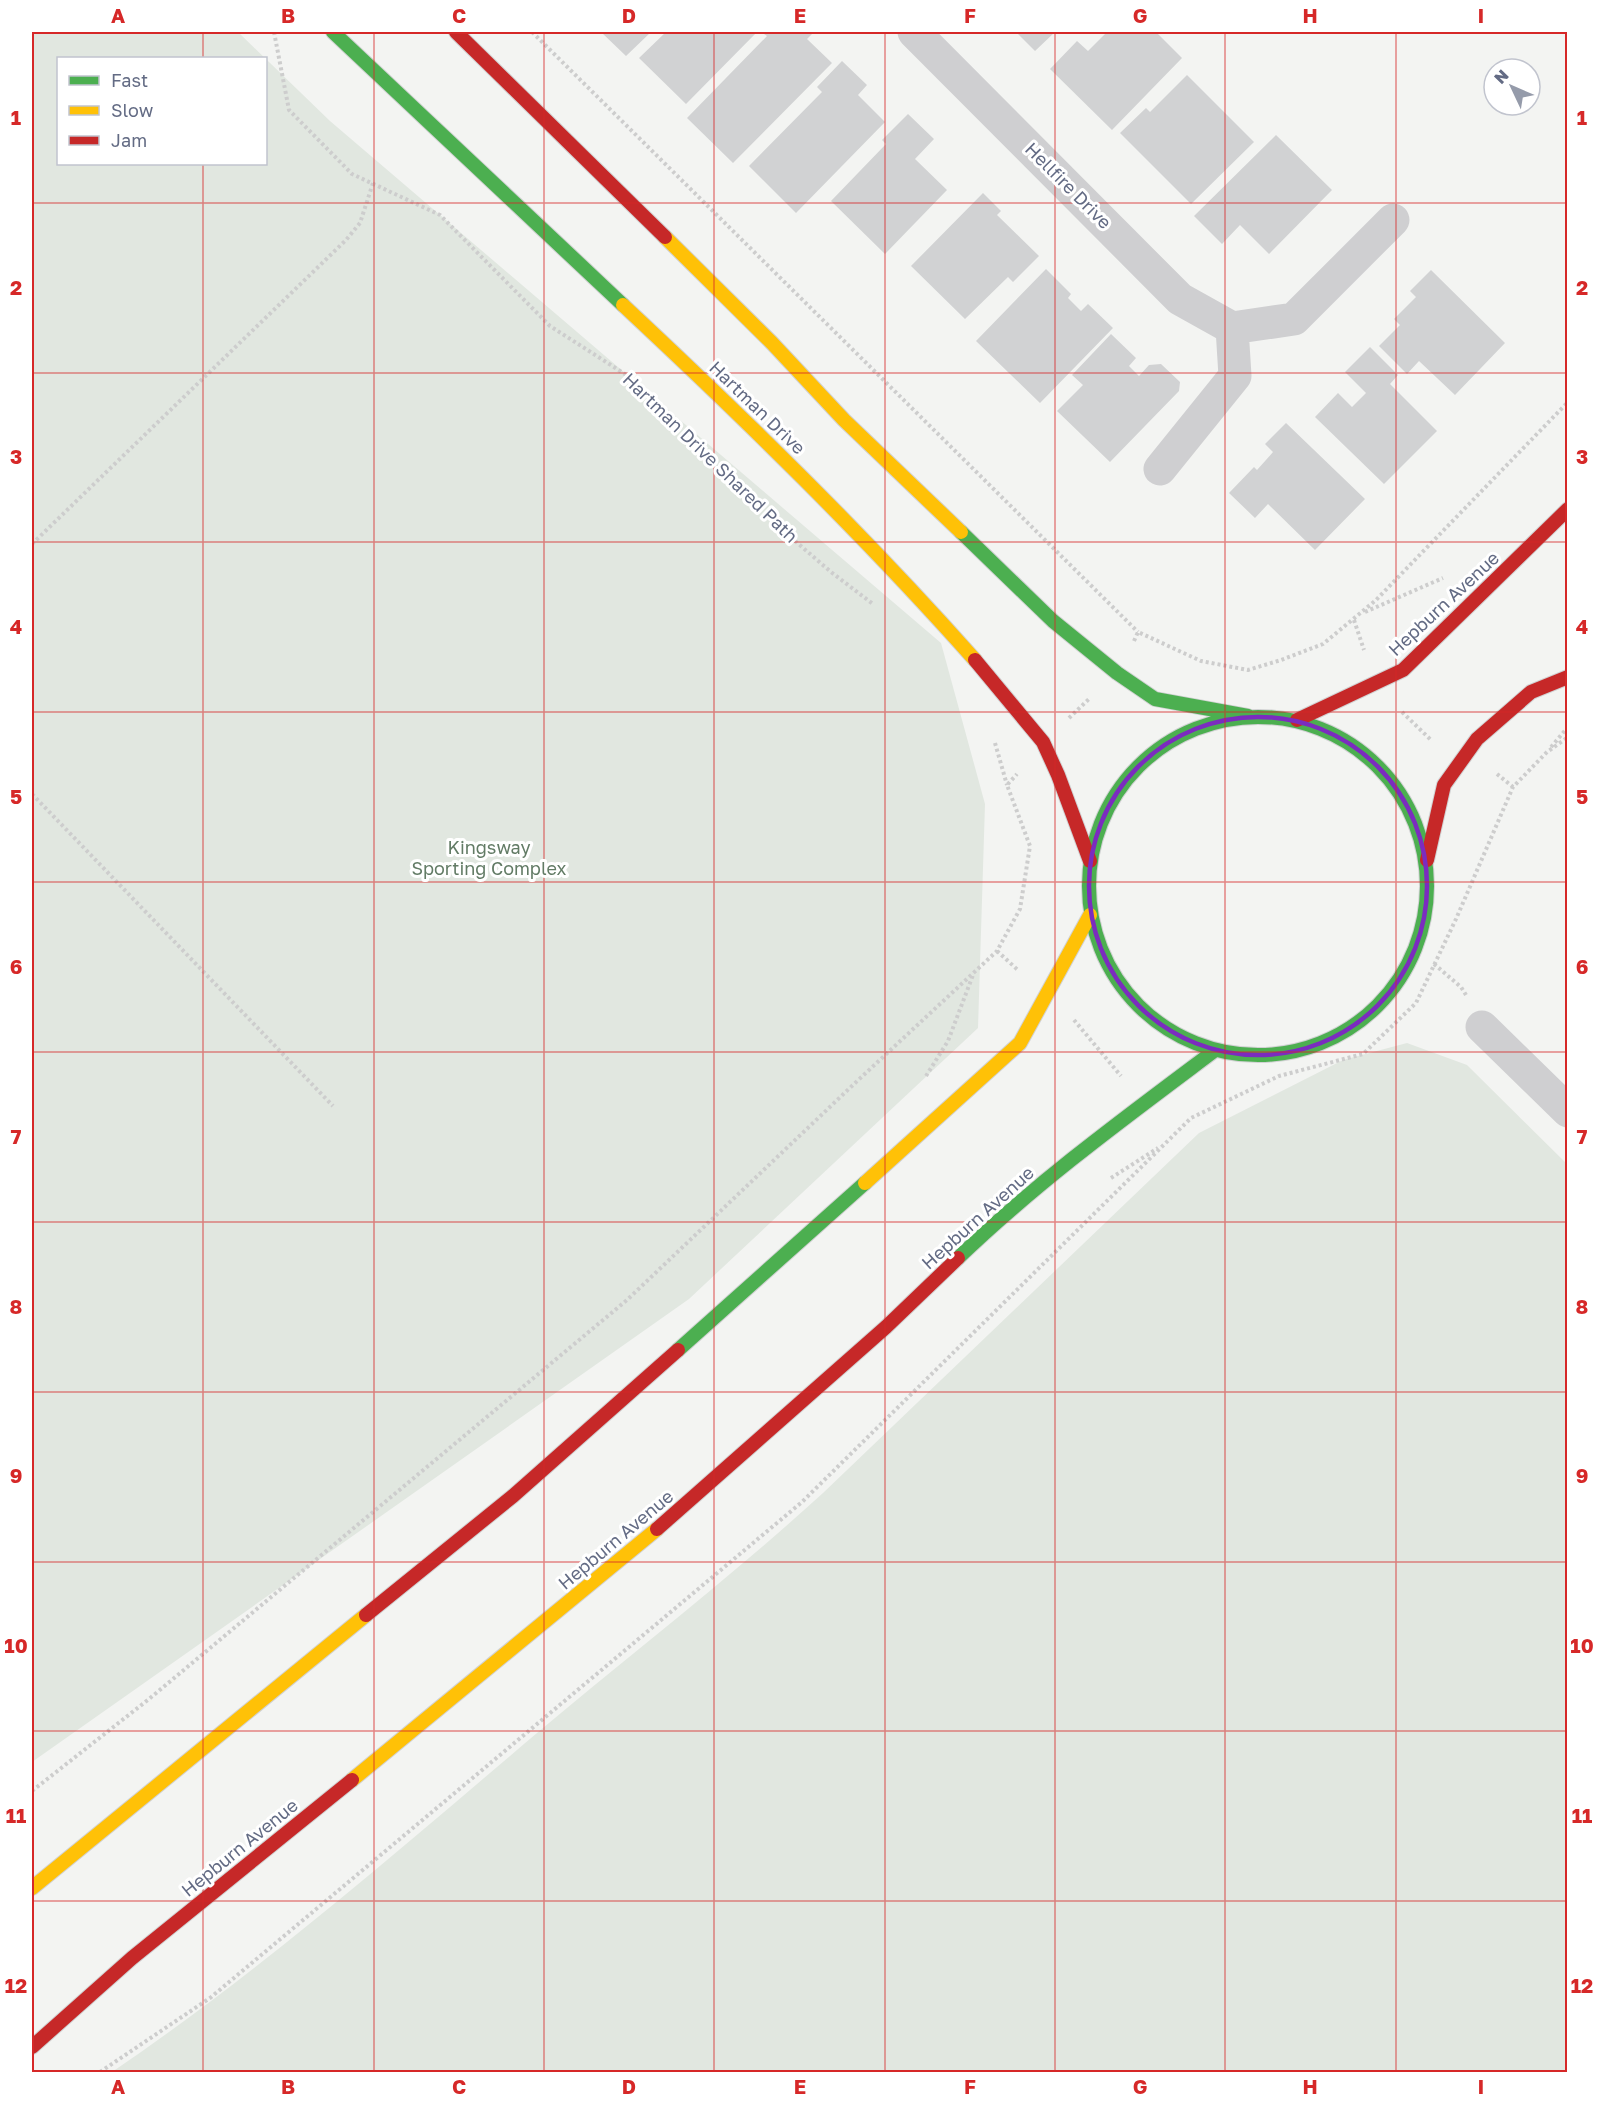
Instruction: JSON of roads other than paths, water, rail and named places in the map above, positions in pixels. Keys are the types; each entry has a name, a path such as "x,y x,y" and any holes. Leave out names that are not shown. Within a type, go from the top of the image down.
{"main road":[{"name":"Hartman Drive","path":"333,32 723,399 905,581 989,675 1043,742 1058,775 1090,861"},
{"path":"456,32 772,343 844,420 1053,621 1117,673 1155,699 1248,716 1297,720 1338,735 1382,768 1409,806 1427,862"},
{"name":"Hepburn Avenue","path":"1297,720 1403,670 1568,509"},
{"path":"1248,716 1200,726 1159,748 1113,798 1090,861 1088,891 1090,915 1102,956 1132,1002 1171,1033 1214,1051 1278,1055 1345,1032 1399,981 1425,921 1427,862 1444,785 1477,740 1531,692 1568,677"},
{"path":"32,1888 513,1496 1020,1043 1090,915"},
{"name":"Hepburn Avenue","path":"32,2047 132,1958 672,1517 886,1327 994,1223 1086,1148 1214,1051"}],"street":[{"name":"Hellfire Drive","path":"914,32 1180,299 1232,328"},
{"path":"1160,470 1235,376 1232,328 1294,319 1393,220"},
{"path":"1482,1027 1568,1111"}],"park label":[{"name":"Kingsway Sporting Complex","path":"489,858"}]}
